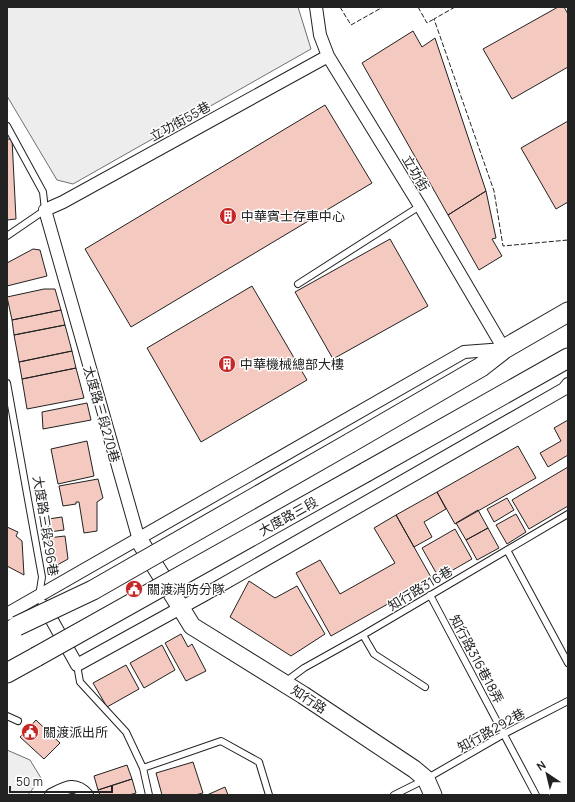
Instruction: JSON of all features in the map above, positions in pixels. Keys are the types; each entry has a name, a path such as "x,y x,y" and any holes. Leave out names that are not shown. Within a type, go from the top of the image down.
{"main road":[{"path":"10,624 93,590 481,367 504,349 568,312"},
{"name":"大度路三段","path":"7,673 568,358"}],"street":[{"name":"立功街","path":"316,7 320,34 328,56 420,206 504,349"},
{"name":"立功街55巷","path":"45,210 63,202 328,56"},
{"name":"大度路三段270巷","path":"45,210 138,540 180,608"},
{"path":"10,624 39,596 464,352 504,349"},
{"name":"大度路三段","path":"77,666 567,387"},
{"path":"39,596 77,666"},
{"name":"知行路","path":"180,608 192,626 354,729 426,779"},
{"path":"426,779 433,795"},
{"path":"51,795 71,786 79,787 87,795"}],"lane":[{"path":"7,126 43,192 45,210 7,236"},
{"path":"298,284 420,206"},
{"name":"大度路三段296巷","path":"7,383 42,576 39,596"},
{"name":"知行路316巷","path":"283,683 304,668 363,635 568,514"},
{"path":"507,550 568,663"},
{"name":"知行路316巷18弄","path":"430,595 536,795"},
{"path":"363,635 374,654 425,687"},
{"path":"77,666 80,682 126,732 143,768 149,795"},
{"name":"知行路292巷","path":"394,795 426,779 504,734 568,701"},
{"path":"7,716 18,721"},
{"path":"143,768 221,741 260,762 269,795"}],"shaded area":[{"path":"7,7 298,7 311,49 73,184 57,180 7,96"},
{"path":"7,750 30,760 41,778 28,795 7,795"}],"building":[{"path":"558,7 564,7 568,14 568,67 512,99 483,49"},
{"path":"413,31 422,47 435,38 486,191 448,215 362,63"},
{"name":"中華賓士存車中心","path":"325,105 372,183 131,327 85,249"},
{"path":"568,121 568,202 556,209 521,148"},
{"path":"7,139 12,139 16,219 7,220"},
{"path":"486,191 496,238 492,239 502,256 479,270 448,215"},
{"path":"390,239 428,306 333,359 295,292"},
{"path":"33,249 40,250 47,276 7,286 7,263"},
{"name":"中華機械總部大樓","path":"252,286 307,380 201,442 147,348"},
{"path":"44,289 55,289 61,310 12,320 7,297"},
{"path":"61,310 65,325 14,335 12,320"},
{"path":"65,325 72,351 19,362 14,335"},
{"path":"72,351 76,368 22,379 19,362"},
{"path":"76,368 84,398 27,409 22,379"},
{"path":"87,403 91,420 43,429 42,412"},
{"path":"568,420 568,455 548,467 540,453 561,441 554,428"},
{"path":"87,441 94,476 58,484 51,449"},
{"path":"518,446 536,478 455,524 437,492"},
{"path":"568,467 568,506 529,529 512,500"},
{"path":"98,479 103,498 97,502 97,531 84,533 79,502 76,502 76,504 63,506 59,486"},
{"path":"437,492 446,509 424,522 432,537 414,547 396,515"},
{"path":"507,498 514,510 494,522 487,509"},
{"path":"478,510 488,528 466,540 456,523"},
{"path":"516,514 526,532 507,544 496,525"},
{"path":"396,515 432,579 331,636 296,573 320,560 340,594 395,563 374,528"},
{"path":"62,517 64,530 49,532 48,519"},
{"path":"7,527 18,532 16,536 22,541 24,575 7,566"},
{"path":"488,528 499,548 477,560 466,540"},
{"path":"455,529 472,559 439,578 422,548"},
{"path":"65,536 68,559 52,568 48,538"},
{"path":"249,581 275,598 297,586 325,634 291,656 230,617"},
{"path":"181,634 188,647 192,644 206,671 186,681 165,643"},
{"path":"162,645 175,670 144,688 130,663"},
{"path":"126,665 139,689 107,707 93,683"},
{"path":"36,720 60,743 44,759 20,737"},
{"path":"193,762 203,793 195,795 162,795 156,773"},
{"path":"127,765 132,779 98,790 94,776"},
{"path":"132,779 136,793 129,795 100,795 98,790"},
{"path":"225,787 228,795 207,795"}],"fence":[{"path":"340,7 351,25 383,7"},
{"path":"418,7 427,23 434,19"},
{"path":"455,7 434,19 494,191 503,246 568,240"}],"place":[{"name":"中華賓士存車中心","path":"228,216"},
{"name":"中華機械總部大樓","path":"227,364"},
{"name":"關渡消防分隊","path":"134,589"},
{"name":"關渡派出所","path":"30,732"}]}
